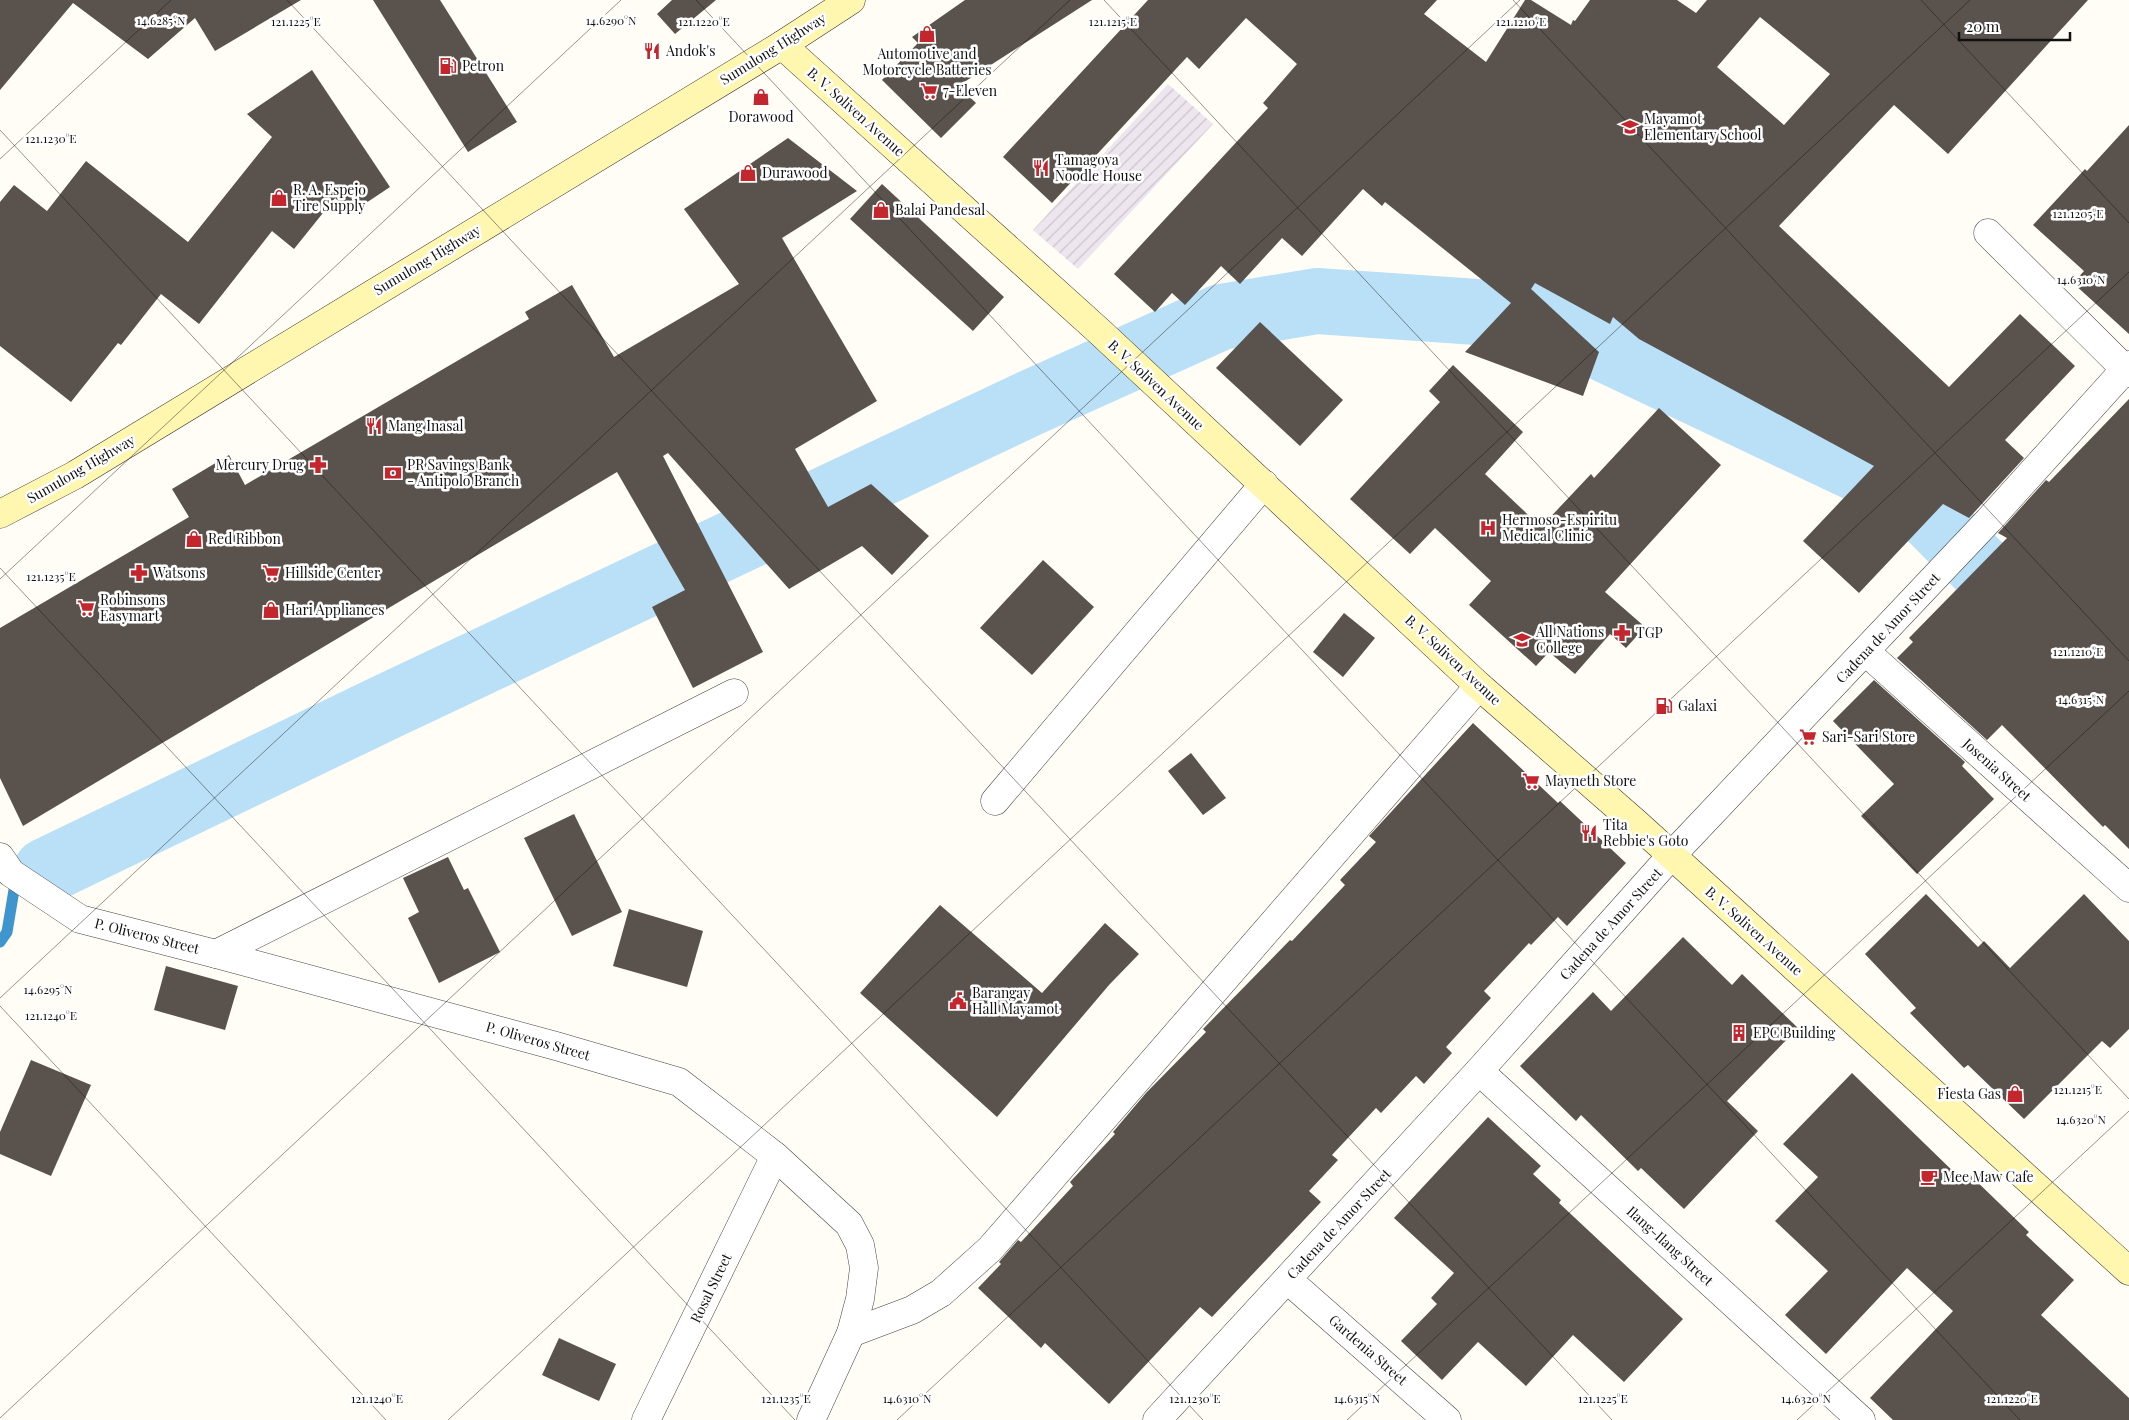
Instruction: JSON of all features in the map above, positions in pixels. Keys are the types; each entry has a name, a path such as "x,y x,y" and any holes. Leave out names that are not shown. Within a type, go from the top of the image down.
{"main road":[{"name":"Sumulong Highway","path":"0,514 75,475 782,44 851,0"},
{"name":"B. V. Soliven Avenue","path":"782,44 1100,332 1149,380 1264,484 1479,686 1636,823 2129,1270"}],"street":[{"path":"1988,233 2128,369"},
{"name":"Cadena de Amor Street","path":"1157,1420 1479,1071 1671,856 1866,652 2128,369"},
{"path":"995,802 1264,484"},
{"name":"Josenia Street","path":"1866,652 2129,888"},
{"path":"850,1333 912,1310 941,1293 990,1249 1479,686"},
{"path":"216,954 734,693"},
{"name":"P. Oliveros Street","path":"6,865 80,919 546,1043 679,1082 775,1156 849,1224 860,1245 864,1268 860,1299 850,1333 812,1420"},
{"name":"Ilang-Ilang Street","path":"1479,1071 1861,1420"},
{"name":"Rosal Street","path":"646,1420 775,1156"},
{"name":"Gardenia Street","path":"1288,1280 1447,1420"}],"shaded area":[{"path":"1168,84 1213,124 1078,269 1033,230"}],"building":[{"path":"0,0 301,0 215,51 195,18 148,59 73,3 0,90"},
{"name":"Petron","path":"373,0 440,0 517,122 468,152"},
{"path":"672,0 716,0 675,34 657,14"},
{"path":"965,0 1092,0 958,86 976,103 941,138 882,80 918,43 912,37"},
{"name":"Mayamot Elementary School","path":"1148,0 1437,0 1424,14 1486,62 1525,0 1531,0 1571,25 1590,0 1677,0 1696,13 1707,0 2088,0 1948,154 1894,105 1779,226 1949,387 2020,314 2075,366 2005,440 2024,458 1969,518 1943,504 1859,593 1803,541 1874,466 1639,339 1613,317 1610,324 1535,283 1531,289 1599,352 1583,396 1465,352 1511,303 1385,202 1382,206 1363,189 1302,256 1282,238 1240,284 1221,266 1185,305 1172,293 1155,312 1114,274 1268,108 1263,103 1297,64 1246,18 1199,69 1187,57 1052,203 1003,157","holes":["1760,17 1830,74 1784,125 1717,67"]},
{"path":"312,70 390,187 351,213 335,198 294,249 272,231 199,324 161,294 121,345 118,343 71,402 0,346 0,202 14,185 47,211 86,161 188,242 272,137 247,114"},
{"path":"2129,125 2129,334 2073,283 2084,271 2033,225 2085,169 2087,171"},
{"path":"788,138 857,191 782,238 877,401 795,449 828,507 871,484 929,536 892,575 862,546 789,589 668,453 663,456 763,652 693,688 652,607 685,590 617,472 23,826 0,778 0,628 189,517 172,489 229,455 245,485 529,319 525,312 572,285 614,357 739,284 684,209"},
{"path":"882,184 1004,297 973,331 850,219"},
{"path":"1260,322 1343,400 1300,446 1216,368"},
{"path":"1453,365 1523,432 1485,474 1541,527 1591,474 1594,478 1659,408 1721,465 1605,592 1645,627 1626,648 1610,634 1575,674 1549,652 1536,666 1469,605 1491,581 1435,528 1410,554 1350,499 1440,402 1429,391"},
{"path":"2129,399 2129,849 2105,825 2103,827 2002,725 1987,740 1897,658 1913,642 1909,638 2007,538 1998,533 2046,480 2049,482"},
{"path":"1043,560 1094,607 1032,675 980,628"},
{"path":"1344,613 1375,638 1343,677 1313,652"},
{"path":"1874,680 1965,762 1962,766 1994,799 1917,874 1861,816 1894,784 1833,721"},
{"path":"1473,723 1558,803 1560,801 1626,863 1567,926 1558,917 1531,945 1529,943 1484,991 1491,998 1446,1047 1452,1053 1424,1084 1416,1076 1381,1113 1376,1108 1332,1155 1338,1160 1309,1191 1321,1202 1212,1317 1200,1307 1109,1404 1045,1343 1041,1348 978,1288 1001,1264 999,1262 1018,1240 1021,1242 1073,1186 1070,1182 1115,1134 1113,1132 1146,1093 1206,1032 1203,1029 1290,940 1292,941 1345,885 1340,880 1376,842 1369,836"},
{"path":"1191,753 1226,798 1203,815 1168,771"},
{"path":"574,814 622,912 572,936 524,838"},
{"path":"448,857 464,890 468,888 500,952 439,983 408,918 419,912 403,878"},
{"path":"1926,894 1978,947 1984,941 2010,968 2084,894 2129,941 2129,1029 2110,1048 2102,1041 2024,1119 1968,1065 1964,1068 1910,1013 1916,1008 1865,954"},
{"name":"Barangay Hall Mayamot","path":"940,905 1042,993 1105,923 1139,954 1109,985 997,1117 860,993"},
{"path":"629,909 703,931 687,987 613,966"},
{"path":"1683,937 1732,985 1742,974 1798,1028 1727,1101 1758,1131 1684,1209 1641,1168 1638,1171 1581,1115 1576,1121 1520,1066 1593,992 1611,1011"},
{"path":"166,966 238,986 225,1030 154,1010"},
{"path":"31,1060 91,1085 51,1176 0,1154 0,1132"},
{"path":"1852,1073 1962,1180 1968,1173 2029,1232 2026,1235 2074,1280 2041,1315 2129,1398 2129,1420 1893,1420 1870,1398 1953,1311 1907,1268 1826,1354 1785,1315 1828,1271 1775,1221 1818,1177 1783,1144"},
{"path":"1488,1117 1541,1166 1533,1174 1561,1200 1559,1203 1683,1319 1624,1382 1573,1335 1526,1386 1478,1342 1442,1380 1401,1341 1437,1304 1431,1298 1454,1273 1394,1218"},
{"path":"559,1338 616,1364 599,1401 542,1375"}],"waterway":[{"path":"46,871 384,708 1028,404 1221,317 1317,301 1535,316 1905,491 2129,718"},
{"path":"0,942 7,932 14,890"}],"place":[{"name":"Automotive and Motorcycle Batteries","path":"927,34"},
{"name":"Andok's","path":"652,51"},
{"name":"Petron","path":"448,66"},
{"name":"7-Eleven","path":"929,91"},
{"name":"Dorawood","path":"761,97"},
{"name":"Mayamot Elementary School","path":"1630,127"},
{"name":"Tamagoya Noodle House","path":"1041,168"},
{"name":"Durawood","path":"748,173"},
{"name":"R. A. Espejo Tire Supply","path":"279,198"},
{"name":"Balai Pandesal","path":"881,210"},
{"name":"Mang Inasal","path":"374,426"},
{"name":"Mercury Drug","path":"318,465"},
{"name":"PR Savings Bank - Antipolo Branch","path":"393,473"},
{"name":"Hermoso-Espiritu Medical Clinic","path":"1488,528"},
{"name":"Red Ribbon","path":"194,539"},
{"name":"Watsons","path":"139,573"},
{"name":"Hillside Center","path":"271,573"},
{"name":"Robinsons Easymart","path":"86,608"},
{"name":"Hari Appliances","path":"271,610"},
{"name":"TGP","path":"1622,633"},
{"name":"All Nations College","path":"1522,640"},
{"name":"Galaxi","path":"1664,706"},
{"name":"Sari-Sari Store","path":"1808,737"},
{"name":"Mayneth Store","path":"1531,781"},
{"name":"Tita Rebbie's Goto","path":"1589,833"},
{"name":"Barangay Hall Mayamot","path":"958,1001"},
{"name":"EPC Building","path":"1739,1033"},
{"name":"Fiesta Gas","path":"2015,1094"},
{"name":"Mee Maw Cafe","path":"1929,1177"}]}
